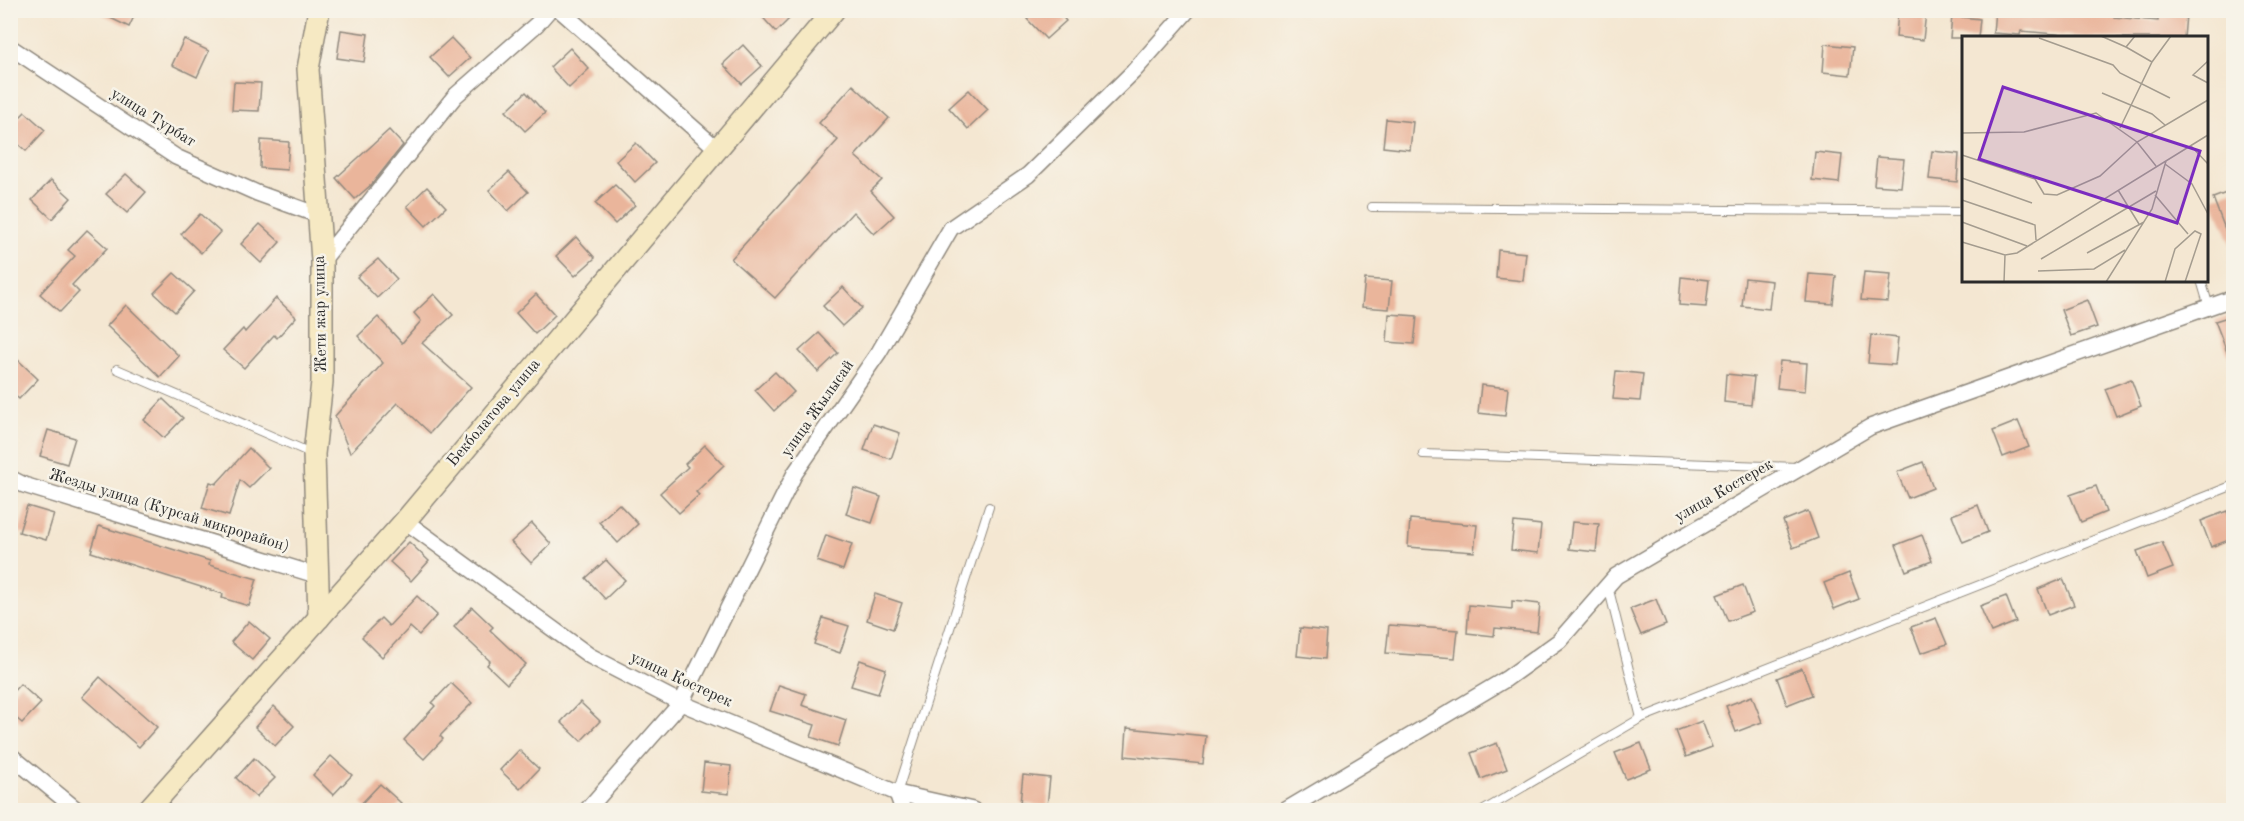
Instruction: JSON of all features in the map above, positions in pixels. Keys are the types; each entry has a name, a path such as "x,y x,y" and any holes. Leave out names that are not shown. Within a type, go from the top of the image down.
{"street":[{"name":"Жети жар улица","path":"319,10 308,69 322,261 322,382 314,454 319,618"},
{"path":"322,261 455,96 537,24 549,10"},
{"path":"560,10 716,148"},
{"name":"Бекболатова улица","path":"148,810 405,521 834,10"},
{"name":"улица Жылысай","path":"587,810 681,703 795,473 879,352 951,228 1028,175 1133,72 1188,10"},
{"name":"улица Турбат","path":"10,47 176,157 257,193 318,215"},
{"name":"улица Костерек","path":"1286,810 1506,679 1559,641 1616,576 1870,427 2234,298"},
{"name":"Жезды улица (Курсай микрорайон)","path":"10,478 24,485 319,576"},
{"name":"улица Костерек","path":"405,521 590,656 681,703 897,793 973,810"},
{"path":"10,755 77,810"},
{"path":"897,793 903,810"}],"lane":[{"path":"1372,207 1962,212"},
{"path":"2202,282 2209,307"},
{"path":"117,369 314,454"},
{"path":"1423,454 1802,467"},
{"path":"1484,810 1641,718 2234,485"},
{"path":"897,793 989,507"},
{"path":"1608,586 1641,718"}],"building":[{"path":"94,10 137,10 129,27"},
{"path":"756,10 798,10 776,32"},
{"path":"1036,10 1057,10 1066,21 1046,39 1027,19"},
{"path":"1898,10 1926,12 1923,40 1896,37"},
{"path":"1995,10 2114,10 2114,17 2158,21 2159,12 2186,15 2184,36 2075,36 2021,31 2020,35 1993,33"},
{"path":"1952,16 1980,19 1978,36 1950,38"},
{"path":"341,30 368,34 364,62 337,58"},
{"path":"451,38 470,58 449,77 430,57"},
{"path":"184,39 209,51 197,77 172,65"},
{"path":"1825,44 1853,47 1850,75 1823,72"},
{"path":"743,45 762,66 742,84 723,64"},
{"path":"570,48 589,69 569,88 550,67"},
{"path":"234,82 261,83 259,111 232,110"},
{"path":"853,85 889,118 855,156 882,180 871,191 894,216 874,234 853,212 775,298 731,259 838,140 819,123"},
{"path":"969,90 988,110 968,129 949,108"},
{"path":"526,92 545,113 525,131 506,111"},
{"path":"25,112 45,130 26,151 10,137 10,127"},
{"path":"1386,119 1413,122 1410,150 1383,147"},
{"path":"389,130 403,145 372,184 355,199 336,178"},
{"path":"261,140 289,142 287,170 260,168"},
{"path":"636,143 655,163 635,182 616,161"},
{"path":"1932,151 1959,154 1957,182 1929,179"},
{"path":"1815,152 1842,155 1839,183 1812,180"},
{"path":"1877,157 1904,159 1901,187 1874,185"},
{"path":"509,172 528,192 508,211 489,190"},
{"path":"126,174 146,192 127,213 106,194"},
{"path":"51,180 71,198 52,219 32,200"},
{"path":"615,185 635,205 615,224 595,203"},
{"path":"427,187 446,207 426,226 407,206"},
{"path":"2234,190 2234,246 2232,247 2213,198"},
{"path":"200,214 220,232 201,253 181,234"},
{"path":"260,224 280,242 261,263 241,244"},
{"path":"87,230 107,248 72,285 79,292 60,312 40,294 75,256 68,250"},
{"path":"576,237 595,258 575,276 556,256"},
{"path":"1498,250 1526,253 1523,281 1496,278"},
{"path":"378,259 397,279 377,298 357,277"},
{"path":"1864,272 1891,274 1888,302 1861,300"},
{"path":"174,273 194,291 175,312 154,293"},
{"path":"1809,274 1836,276 1833,304 1806,302"},
{"path":"1681,277 1709,280 1706,307 1679,305"},
{"path":"1745,278 1772,281 1769,309 1742,306"},
{"path":"1365,279 1392,281 1389,309 1362,307"},
{"path":"843,287 862,308 842,326 823,306"},
{"path":"434,294 453,315 422,343 471,387 430,433 398,403 350,453 335,416 383,363 358,336 378,317 402,343 421,321 414,313"},
{"path":"536,294 555,315 535,334 516,313"},
{"path":"276,298 296,317 277,338 274,335 244,368 223,350 243,329 245,332"},
{"path":"2087,300 2097,327 2071,336 2061,310"},
{"path":"126,305 179,356 160,377 107,326"},
{"path":"1389,314 1417,316 1414,344 1387,342"},
{"path":"2234,315 2234,365 2232,365 2215,321"},
{"path":"819,333 838,353 818,372 799,351"},
{"path":"1871,335 1898,338 1895,365 1868,363"},
{"path":"18,360 38,379 19,399 10,391 10,368"},
{"path":"1780,361 1807,363 1805,391 1777,388"},
{"path":"1616,371 1643,374 1640,401 1613,399"},
{"path":"775,372 794,392 774,411 755,390"},
{"path":"1726,374 1754,377 1751,405 1724,402"},
{"path":"2131,379 2141,406 2116,416 2105,389"},
{"path":"1481,385 1508,388 1505,416 1478,413"},
{"path":"163,399 183,418 164,438 144,420"},
{"path":"2018,421 2029,447 2003,457 1993,431"},
{"path":"873,424 900,433 891,459 864,450"},
{"path":"48,430 75,438 67,464 40,456"},
{"path":"705,445 724,465 696,492 699,495 679,513 660,493 688,467 685,464"},
{"path":"249,448 269,468 249,488 240,480 229,516 202,508 210,482 216,484"},
{"path":"1923,462 1933,488 1908,498 1897,472"},
{"path":"2096,486 2106,512 2081,522 2070,495"},
{"path":"854,488 881,497 872,523 846,514"},
{"path":"619,504 638,524 618,543 599,522"},
{"path":"1978,505 1988,532 1963,542 1952,515"},
{"path":"27,506 54,514 46,540 19,532"},
{"path":"1808,511 1818,538 1793,548 1783,521"},
{"path":"2227,511 2234,529 2234,538 2211,547 2201,521"},
{"path":"1410,519 1477,525 1474,552 1408,547"},
{"path":"1514,522 1541,525 1538,553 1511,550"},
{"path":"1572,522 1599,524 1596,552 1569,549"},
{"path":"532,523 551,544 531,563 511,542"},
{"path":"99,526 210,561 209,565 257,579 249,606 222,598 223,594 91,552"},
{"path":"826,535 852,544 843,570 817,561"},
{"path":"1922,535 1932,561 1906,571 1896,545"},
{"path":"409,542 429,561 411,581 390,562"},
{"path":"2162,542 2173,568 2147,578 2137,551"},
{"path":"606,560 625,580 605,599 586,578"},
{"path":"1849,573 1859,599 1834,609 1824,583"},
{"path":"2063,579 2074,605 2048,615 2038,589"},
{"path":"1743,585 1753,612 1728,621 1717,595"},
{"path":"875,594 902,603 893,629 867,620"},
{"path":"417,596 437,615 419,635 410,627 382,657 362,637 381,618 389,626"},
{"path":"2006,596 2016,622 1991,632 1980,606"},
{"path":"1656,599 1666,625 1641,635 1630,609"},
{"path":"1512,601 1540,604 1537,632 1495,628 1494,636 1467,633 1469,605 1512,609"},
{"path":"472,607 493,627 490,630 526,664 507,684 487,665 490,661 454,627"},
{"path":"823,618 849,626 840,653 814,644"},
{"path":"1936,618 1947,644 1921,653 1911,627"},
{"path":"249,621 270,639 252,660 231,642"},
{"path":"1389,625 1458,630 1455,658 1386,653"},
{"path":"1300,628 1327,631 1325,659 1297,656"},
{"path":"860,660 886,669 878,694 851,686"},
{"path":"1802,668 1812,695 1787,705 1777,678"},
{"path":"100,677 157,727 139,747 82,697"},
{"path":"451,683 472,703 440,736 443,739 424,759 404,740 435,706 432,703"},
{"path":"20,684 41,703 22,723 10,713 10,695"},
{"path":"779,685 806,694 802,705 846,720 838,746 811,737 815,725 770,711"},
{"path":"1752,696 1762,722 1736,732 1726,706"},
{"path":"580,702 600,721 581,741 561,722"},
{"path":"274,706 294,726 275,746 255,727"},
{"path":"1702,721 1712,747 1686,757 1676,731"},
{"path":"1127,728 1206,736 1203,764 1125,756"},
{"path":"1497,743 1507,769 1481,779 1471,753"},
{"path":"1641,743 1651,769 1626,779 1615,753"},
{"path":"519,750 539,769 520,789 500,770"},
{"path":"331,756 352,775 333,795 313,775"},
{"path":"254,758 275,778 256,797 236,778"},
{"path":"704,763 731,766 729,794 701,791"},
{"path":"1023,775 1050,778 1047,806 1020,803"},
{"path":"380,784 401,803 394,810 368,810 361,804"}]}
